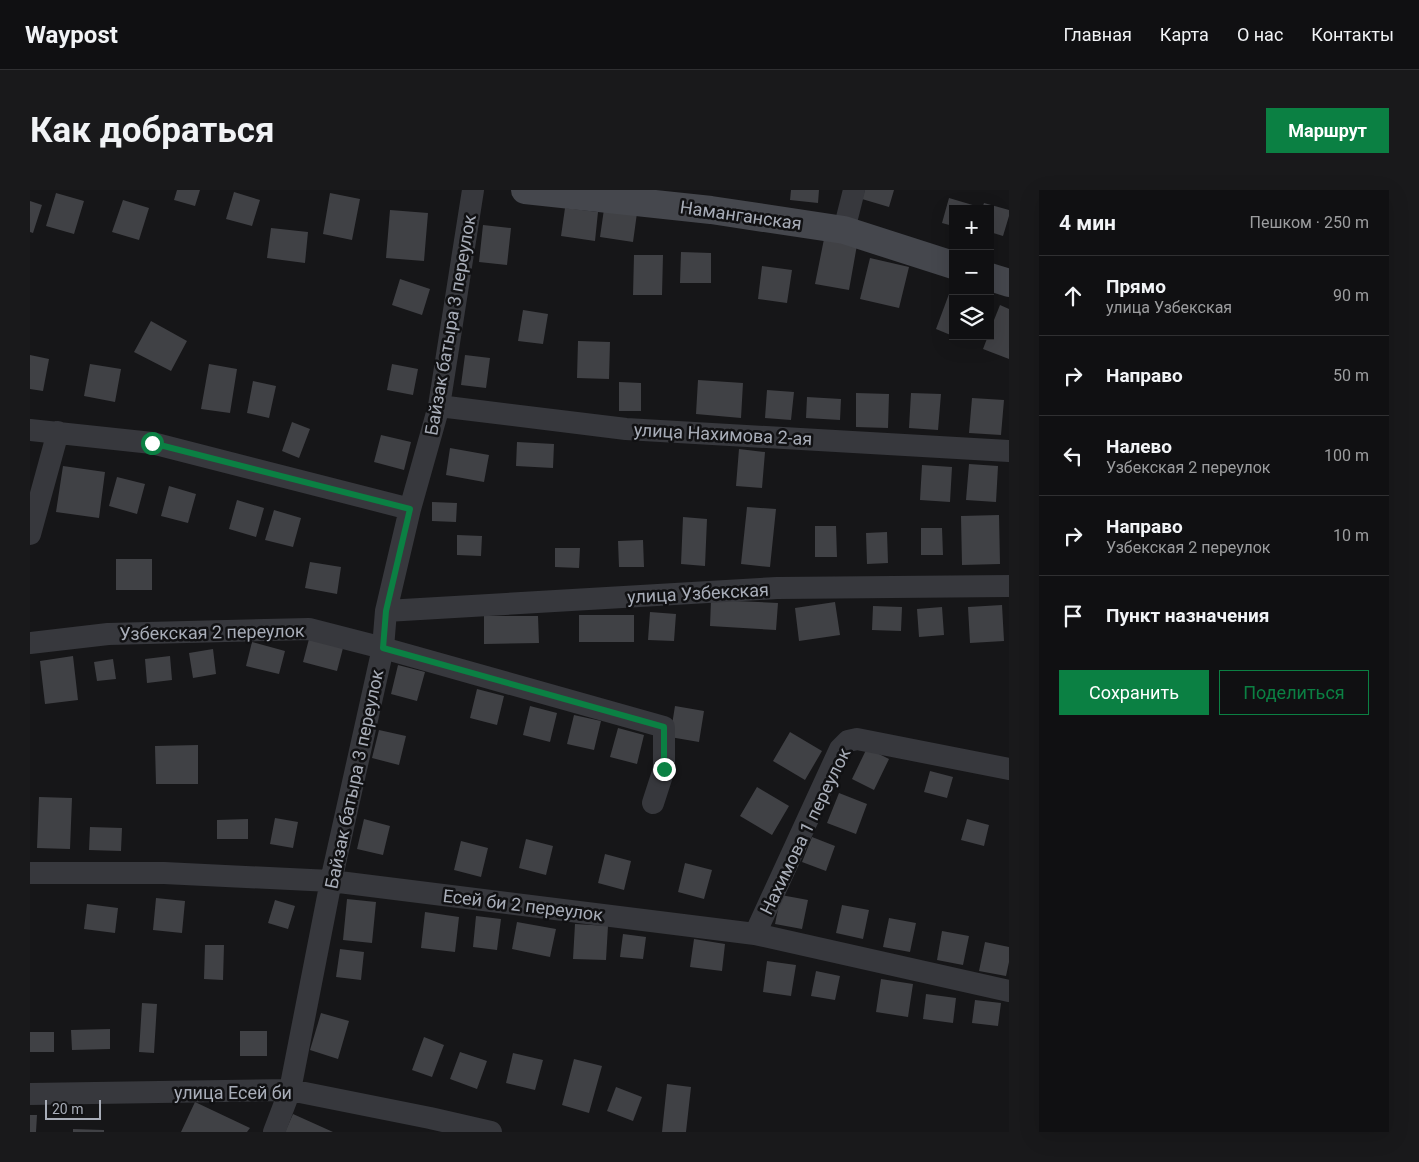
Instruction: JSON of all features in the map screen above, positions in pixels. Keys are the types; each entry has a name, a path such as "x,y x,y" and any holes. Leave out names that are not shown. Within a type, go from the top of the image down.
{"street":[{"name":"Байзак батыра 3 переулок","path":"274,1132 290,1090 331,881 383,648 386,611 410,509 439,406 473,190"},
{"name":"Наманганская","path":"525,190 711,210 844,230 949,264"},
{"path":"844,230 854,190"},
{"path":"994,278 1009,284"},
{"name":"улица Нахимова 2-ая","path":"439,406 626,429 1009,451"},
{"path":"30,430 152,443 410,509"},
{"path":"30,534 58,432"},
{"name":"улица Узбекская","path":"386,611 777,588 1009,586"},
{"name":"Узбекская 2 переулок","path":"30,643 108,634 309,629 383,648 664,727 664,769 653,803"},
{"name":"Нахимова 1 переулок","path":"755,934 840,749 848,741 857,738 1009,769"},
{"name":"Есей би 2 переулок","path":"30,874 164,873 331,881 755,934 1009,991"},
{"name":"улица Есей би","path":"30,1094 290,1090 491,1132"}],"building":[{"path":"177,190 200,190 195,206 174,200"},
{"path":"791,190 819,190 818,203 790,200"},
{"path":"865,190 894,190 889,207 862,199"},
{"path":"234,192 260,200 252,226 226,219"},
{"path":"56,193 84,201 74,234 46,226"},
{"path":"330,193 360,199 352,240 323,234"},
{"path":"949,198 973,205 949,205 949,225 942,223"},
{"path":"123,200 149,208 139,240 112,232"},
{"path":"30,201 42,205 33,233 30,232"},
{"path":"994,206 1009,210 1003,236 994,233"},
{"path":"565,208 598,212 595,241 561,236"},
{"path":"604,209 637,213 633,242 600,237"},
{"path":"390,210 428,213 424,261 386,258"},
{"path":"483,225 511,228 507,265 479,262"},
{"path":"271,228 308,232 305,263 267,258"},
{"path":"824,239 857,245 849,290 815,284"},
{"path":"681,252 711,253 711,283 680,283"},
{"path":"634,255 663,255 662,295 633,295"},
{"path":"870,258 909,267 899,308 860,299"},
{"path":"762,266 792,270 787,303 758,299"},
{"path":"400,279 430,289 422,315 392,305"},
{"path":"949,294 949,334 936,329"},
{"path":"1000,305 1009,309 1009,359 983,349 986,340 994,340 994,320"},
{"path":"523,310 548,314 543,344 518,341"},
{"path":"151,321 187,341 171,371 134,352"},
{"path":"578,341 610,342 609,379 577,378"},
{"path":"30,355 49,359 43,391 30,389"},
{"path":"465,355 490,358 486,388 461,385"},
{"path":"90,364 121,369 115,402 84,396"},
{"path":"209,364 237,369 230,413 201,409"},
{"path":"392,364 418,369 413,395 387,390"},
{"path":"698,380 743,383 741,418 696,414"},
{"path":"253,381 276,386 269,418 247,413"},
{"path":"619,382 641,383 641,411 619,411"},
{"path":"767,390 794,392 791,420 765,418"},
{"path":"856,393 889,394 888,428 856,427"},
{"path":"911,393 941,394 938,430 909,428"},
{"path":"807,397 841,399 840,420 806,418"},
{"path":"972,398 1004,400 1001,435 969,433"},
{"path":"292,422 310,429 299,458 282,451"},
{"path":"381,435 411,442 404,470 374,462"},
{"path":"517,442 554,444 553,468 516,466"},
{"path":"450,448 489,455 484,482 446,475"},
{"path":"739,449 765,452 762,488 736,486"},
{"path":"969,464 998,466 996,502 966,500"},
{"path":"922,465 952,467 950,502 920,500"},
{"path":"63,466 105,472 99,518 56,512"},
{"path":"117,477 145,484 137,514 109,506"},
{"path":"169,486 196,494 188,523 161,516"},
{"path":"237,500 264,508 256,537 229,529"},
{"path":"432,502 457,503 456,522 432,521"},
{"path":"747,507 776,509 770,567 741,564"},
{"path":"274,510 301,518 293,547 265,540"},
{"path":"999,515 1000,564 962,565 961,516"},
{"path":"683,517 707,519 705,566 681,564"},
{"path":"815,526 836,526 837,557 815,557"},
{"path":"921,528 942,528 943,555 921,555"},
{"path":"887,532 888,563 867,564 866,533"},
{"path":"457,535 482,536 481,556 457,555"},
{"path":"643,540 644,567 619,567 618,541"},
{"path":"555,548 580,548 579,568 555,567"},
{"path":"116,559 152,559 152,590 116,590"},
{"path":"310,562 341,567 337,594 305,588"},
{"path":"711,600 778,603 776,630 710,626"},
{"path":"835,602 840,635 799,641 795,608"},
{"path":"1002,605 1004,641 970,643 968,607"},
{"path":"873,606 902,607 901,631 872,630"},
{"path":"942,607 944,635 919,637 917,609"},
{"path":"650,612 676,614 674,641 648,640"},
{"path":"579,615 634,615 634,642 579,642"},
{"path":"484,616 538,616 539,643 484,644"},
{"path":"309,639 343,648 337,671 303,662"},
{"path":"252,642 285,651 279,674 246,666"},
{"path":"213,649 216,674 193,678 189,653"},
{"path":"73,656 78,700 45,704 40,661"},
{"path":"170,656 172,680 147,683 145,659"},
{"path":"113,659 116,679 97,681 94,662"},
{"path":"398,665 425,672 417,701 391,694"},
{"path":"477,689 504,696 497,725 470,718"},
{"path":"530,706 557,713 550,742 523,735"},
{"path":"675,706 704,711 699,742 670,737"},
{"path":"574,715 601,721 594,750 567,744"},
{"path":"618,728 644,735 637,764 610,757"},
{"path":"379,730 406,736 399,765 372,758"},
{"path":"790,732 822,751 805,780 773,761"},
{"path":"198,745 198,784 156,784 155,746"},
{"path":"867,748 889,759 874,790 852,779"},
{"path":"930,771 953,777 947,798 924,792"},
{"path":"757,787 789,806 772,835 740,816"},
{"path":"839,793 867,804 856,834 827,823"},
{"path":"39,797 72,798 70,849 37,848"},
{"path":"275,818 298,822 293,848 270,844"},
{"path":"248,819 248,839 217,839 217,820"},
{"path":"364,819 390,826 383,855 357,849"},
{"path":"967,819 989,825 984,846 961,840"},
{"path":"90,827 122,828 121,851 89,850"},
{"path":"812,837 835,846 826,871 802,862"},
{"path":"526,839 553,846 546,875 519,868"},
{"path":"461,841 488,848 481,877 454,870"},
{"path":"605,854 631,861 624,890 598,883"},
{"path":"685,863 712,870 704,899 678,892"},
{"path":"781,895 808,900 802,929 775,924"},
{"path":"156,898 185,901 182,933 153,930"},
{"path":"347,899 376,902 372,943 343,940"},
{"path":"275,900 295,906 288,929 268,923"},
{"path":"87,904 118,908 115,933 84,929"},
{"path":"842,905 869,910 863,939 836,933"},
{"path":"425,912 459,917 455,952 421,948"},
{"path":"476,916 501,919 497,950 473,947"},
{"path":"889,918 916,923 910,952 883,947"},
{"path":"517,922 556,929 550,957 512,949"},
{"path":"575,924 608,926 606,960 573,959"},
{"path":"942,931 969,936 963,965 937,960"},
{"path":"623,934 646,937 643,959 620,957"},
{"path":"694,939 725,944 722,971 690,967"},
{"path":"985,942 1009,947 1009,962 1006,976 979,971"},
{"path":"205,945 224,945 223,980 204,979"},
{"path":"340,949 364,952 361,980 336,977"},
{"path":"767,961 796,965 791,996 763,992"},
{"path":"816,971 840,976 835,1000 811,996"},
{"path":"881,979 913,984 908,1017 876,1012"},
{"path":"926,994 956,998 953,1023 923,1019"},
{"path":"975,1000 1001,1003 998,1026 972,1023"},
{"path":"142,1003 157,1004 154,1053 139,1052"},
{"path":"321,1013 349,1021 338,1059 310,1050"},
{"path":"110,1029 110,1049 72,1050 71,1030"},
{"path":"240,1031 267,1031 267,1056 240,1056"},
{"path":"30,1032 54,1032 54,1052 30,1052"},
{"path":"424,1037 444,1045 432,1077 412,1070"},
{"path":"460,1052 487,1061 477,1089 450,1079"},
{"path":"513,1053 543,1060 535,1090 506,1083"},
{"path":"574,1059 602,1066 589,1113 562,1105"},
{"path":"667,1084 691,1087 686,1132 662,1132"},
{"path":"616,1087 642,1097 633,1121 607,1111"},
{"path":"195,1102 250,1128 247,1132 181,1132"},
{"path":"293,1114 333,1132 285,1132"},
{"path":"30,1115 37,1115 36,1132 30,1132"},
{"path":"73,1129 104,1130 104,1132 73,1132"}],"route":[{"path":"152,443 410,509 386,611 383,648 664,727 664,769"}]}
